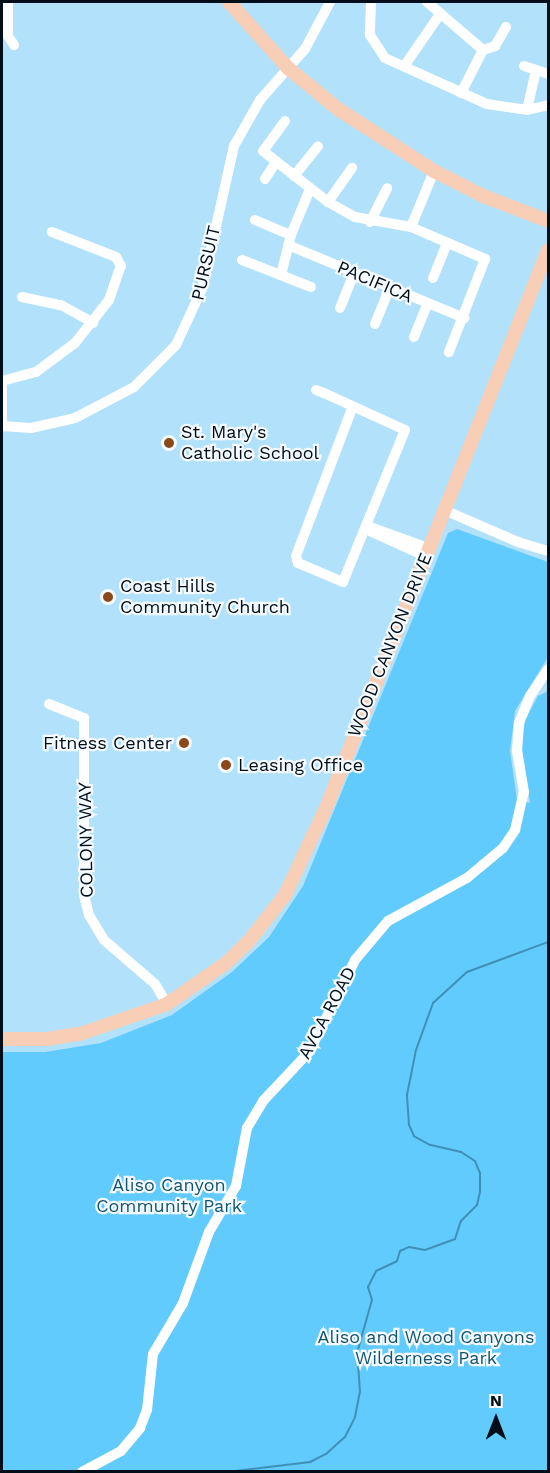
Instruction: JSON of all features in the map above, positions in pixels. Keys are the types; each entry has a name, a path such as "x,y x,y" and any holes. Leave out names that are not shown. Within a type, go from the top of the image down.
{"main road":[{"path":"229,2 288,68 338,109 434,171 483,196 549,220"},
{"name":"WOOD CANYON DRIVE","path":"2,1039 46,1039 83,1033 167,1004 226,963 248,942 285,895 328,803 549,250"}],"street":[{"path":"8,2 8,36 14,45"},
{"name":"PURSUIT","path":"2,426 31,428 75,418 134,387 176,345 202,289 234,146 260,100 318,29 330,2"},
{"path":"371,2 370,35 376,48 385,58 405,65 487,104 526,110 549,105"},
{"path":"427,2 483,50"},
{"path":"405,65 440,14"},
{"path":"461,93 483,50 495,46 506,27"},
{"path":"526,110 530,68 549,74"},
{"path":"285,121 263,151 328,202 370,222 411,227 485,259 449,352"},
{"path":"294,176 318,146"},
{"path":"265,179 276,162"},
{"path":"328,202 352,168"},
{"path":"411,227 434,171"},
{"path":"370,222 387,188"},
{"path":"281,275 289,240 310,189"},
{"name":"PACIFICA","path":"255,220 354,273 464,318"},
{"path":"2,426 2,381 36,372 53,363 93,323 109,300 121,266 116,257 52,232"},
{"path":"433,278 447,243"},
{"path":"242,260 311,287"},
{"path":"340,308 354,273"},
{"path":"375,324 389,289"},
{"path":"22,297 61,306 93,323"},
{"path":"414,337 427,304"},
{"path":"316,390 353,406 405,430 343,582 298,563 296,556 353,406"},
{"path":"444,510 518,542 549,551"},
{"path":"367,526 427,552"},
{"name":"AVCA ROAD","path":"82,1472 121,1451 140,1428 147,1410 153,1354 186,1298 209,1232 236,1186 247,1128 263,1101 309,1052 355,960 393,917 467,878 503,848 515,830 524,792 517,752 519,723 547,676"},
{"name":"COLONY WAY","path":"49,704 84,718 84,895 89,915 104,940 155,984 167,1004"}],"green space":[{"path":"457,529 548,562 548,657 515,711 510,751 517,800 530,803 522,748 525,720 538,696 548,691 548,1471 2,1471 2,1052 45,1052 101,1043 172,1015 232,972 269,937 303,886 448,533"}],"waterway":[{"path":"227,1472 310,1462 326,1454 345,1437 355,1417 360,1392 357,1353 372,1300 368,1287 376,1271 397,1261 400,1251 409,1247 425,1250 455,1239 461,1221 477,1205 480,1192 480,1173 475,1161 461,1152 430,1145 414,1136 409,1125 407,1095 416,1050 433,1003 467,972 548,942"}],"place":[{"name":"St. Mary's Catholic School","path":"169,443"},
{"name":"Coast Hills Community Church","path":"108,597"},
{"name":"Fitness Center","path":"184,743"},
{"name":"Leasing Office","path":"226,765"}],"park label":[{"name":"Aliso Canyon Community Park","path":"169,1196"},
{"name":"Aliso and Wood Canyons Wilderness Park","path":"426,1348"}]}
